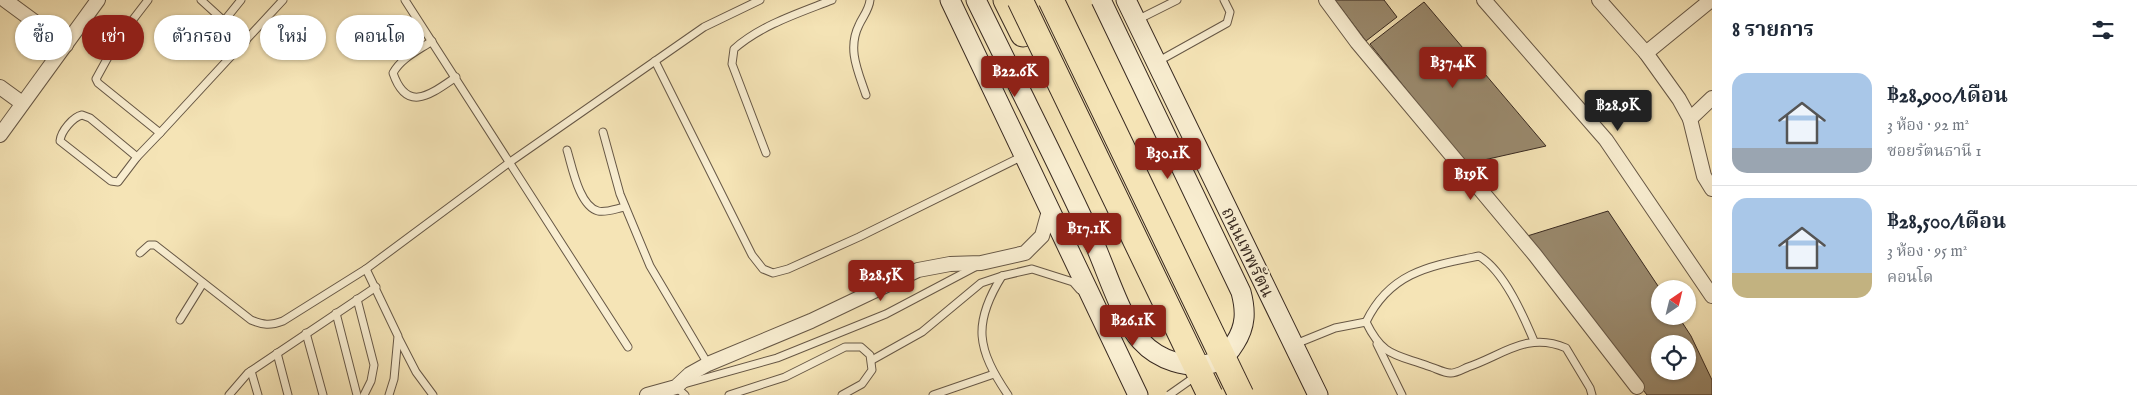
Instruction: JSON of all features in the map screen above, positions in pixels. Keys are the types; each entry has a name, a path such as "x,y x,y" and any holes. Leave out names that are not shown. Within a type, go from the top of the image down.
{"highway":[{"path":"1006,0 1202,395"},
{"path":"1020,0 1210,395"},
{"path":"1050,0 1241,395"},
{"path":"1061,0 1253,395"}],"main road":[{"path":"950,0 1137,395"},
{"path":"976,0 1080,213 1133,331 1151,350 1173,362 1194,365 1215,363 1233,346 1243,326 1245,315 1241,292 1101,0"},
{"name":"ถนนเทพรัตน","path":"1126,0 1318,395"}],"street":[{"path":"5,0 25,15"},
{"path":"72,37 98,0"},
{"path":"1326,0 1358,42 1535,256 1636,387"},
{"path":"1484,0 1606,140 1712,296"},
{"path":"1600,0 1646,53 1679,99 1690,119 1712,189"},
{"path":"1646,53 1711,1"},
{"path":"0,135 55,60"},
{"path":"0,86 22,103"},
{"path":"1690,119 1712,98"},
{"path":"647,395 678,392 690,374 708,364 811,321 918,270 950,264 981,263 1025,253 1042,236 1049,211"}],"lane":[{"path":"148,0 118,39 96,79 98,83 160,133"},
{"path":"201,0 217,15"},
{"path":"229,15 241,0"},
{"path":"250,36 283,0"},
{"path":"406,0 628,347"},
{"path":"140,253 149,245 155,245 251,320 272,326 366,269 510,162 704,27 760,0"},
{"path":"766,154 732,64 734,49 780,20 832,0"},
{"path":"866,95 853,57 854,37 870,8 870,0"},
{"path":"1136,20 1177,0"},
{"path":"1156,63 1227,23 1230,12 1224,0"},
{"path":"432,41 396,68 393,73 395,79 406,94 418,98 431,94 456,77"},
{"path":"137,157 90,118 82,115 72,120 60,138 60,141 111,181 118,182 137,157 228,60"},
{"path":"655,61 734,223 752,255 763,269 773,273 788,269 859,237 1023,156"},
{"path":"603,132 620,194 650,266 708,364"},
{"path":"567,150 579,189 593,209 600,212 625,207"},
{"path":"1293,345 1335,328 1366,322 1383,293 1408,275 1479,256 1488,261 1518,304 1534,341"},
{"path":"678,392 777,358 877,318 962,276 981,263"},
{"path":"366,269 416,372 433,395"},
{"path":"872,360 922,332 981,283 1032,269 1073,282 1099,314"},
{"path":"1002,276 989,297 981,320 981,336 994,374 1008,395"},
{"path":"180,320 204,283"},
{"path":"230,394 251,370 376,287"},
{"path":"357,299 374,365 371,381 364,395"},
{"path":"336,313 357,395"},
{"path":"1366,322 1402,395"},
{"path":"306,333 323,395"},
{"path":"389,395 394,379 398,336"},
{"path":"1375,341 1398,358 1450,374 1512,347 1534,341 1559,345 1566,348 1590,388 1592,395"},
{"path":"729,395 785,377 845,347 861,348 870,355 872,370 862,384 842,395"},
{"path":"277,353 288,395"},
{"path":"1169,395 1215,363"},
{"path":"251,370 258,395"},
{"path":"933,395 994,374"}],"building":[{"path":"1335,0 1384,0 1397,17 1366,41"},
{"path":"1424,2 1546,146 1466,164 1370,44"},
{"path":"1608,211 1654,280 1651,280 1651,325 1684,325 1690,335 1651,335 1651,380 1696,380 1696,346 1712,380 1712,395 1647,395 1524,237"}]}
